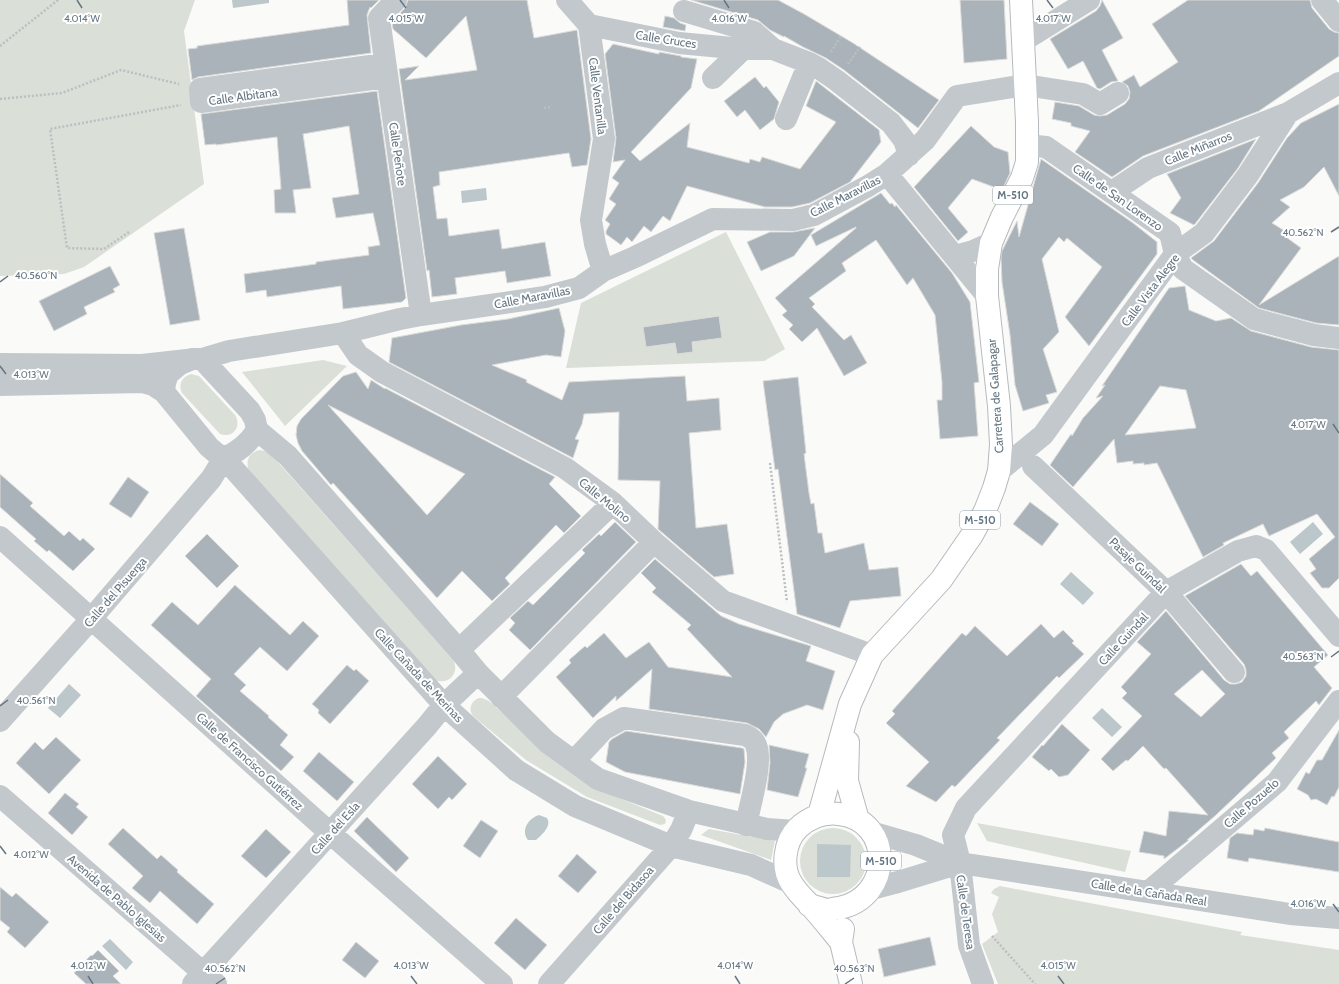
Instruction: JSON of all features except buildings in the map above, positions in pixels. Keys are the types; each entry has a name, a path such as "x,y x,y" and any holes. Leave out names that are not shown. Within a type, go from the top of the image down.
{"main road":[{"name":"M-510","path":"1021,0 1027,146"},
{"name":"Carretera de Galapagar","path":"850,704 872,655 941,580 972,536 985,512 994,488 998,471 1001,437 987,296 987,269 991,243 1002,217 1022,178 1027,162 1027,146"},
{"name":"M-510","path":"818,815 850,704"},
{"name":"M-510","path":"810,905 827,910 847,906 856,902 871,889 878,876 881,861 878,846 865,826 846,781 850,704"},
{"path":"841,942 791,883 786,870 785,857 788,843 795,831 818,815 832,813 845,814 865,826"},
{"path":"847,906 841,942 851,984"}],"street":[{"name":"Calle Peñote","path":"396,0 379,18 421,315"},
{"path":"566,0 589,26"},
{"path":"1023,41 1089,0"},
{"path":"1322,0 1339,21"},
{"path":"684,10 754,32 773,49"},
{"name":"Calle Cruces","path":"589,26 679,43 743,49 773,49 809,63 836,80 891,123 904,140 909,154"},
{"name":"Calle Ventanilla","path":"589,26 604,139 591,220 595,244 603,271"},
{"path":"713,78 743,49"},
{"path":"786,119 809,63"},
{"name":"Calle Albitana","path":"200,95 386,71"},
{"name":"Calle Vista Alegre","path":"998,471 1043,435 1175,254 1204,233 1248,175 1288,113 1339,83"},
{"path":"1025,85 1083,94 1100,104 1118,93"},
{"name":"Calle Maravillas","path":"197,359 229,351 343,333 421,315 545,297 579,288 603,271 713,219 793,220 814,215 887,174 925,140 956,96 1025,85"},
{"name":"Calle Miñarros","path":"1112,192 1148,168 1288,113"},
{"name":"Calle de San Lorenzo","path":"1027,146 1046,147 1170,233 1175,254 1183,269 1254,319 1314,335 1339,338"},
{"name":"Calle Maravillas","path":"887,174 987,296"},
{"path":"955,256 973,251 991,243"},
{"name":"Calle Molino","path":"343,333 358,355 382,372 566,468 613,503 654,542 723,601 872,655"},
{"path":"0,364 142,365 197,359"},
{"path":"164,392 164,383 168,374 180,364 197,359"},
{"path":"197,359 250,411 255,420 257,430 253,438 234,454 224,458"},
{"path":"0,385 142,382 154,386 164,392"},
{"name":"Calle Cañada de Merinas","path":"164,392 209,447 224,458 444,705 516,770 576,806 671,846 751,865 791,883"},
{"path":"257,430 288,456 478,673 547,742 598,779 689,810 746,825 768,829 795,831"},
{"name":"Calle del Pisuerga","path":"0,721 91,619 211,479 224,458"},
{"name":"Pasaje Guindal","path":"1033,466 1166,592 1234,672"},
{"path":"459,650 613,503"},
{"name":"Calle de Francisco Gutiérrez","path":"0,537 330,833 502,984"},
{"path":"501,697 654,542"},
{"name":"Calle Guindal","path":"960,863 953,835 966,808 1166,592 1238,551 1256,546 1266,550 1339,636"},
{"name":"Calle del Esla","path":"204,980 330,833 427,726 444,705 478,673"},
{"name":"Calle Pozuelo","path":"1148,892 1277,782 1339,701"},
{"path":"574,761 604,729 624,718 745,734 752,738 756,744 759,761 746,825"},
{"name":"Avenida de Pablo Iglesias","path":"0,796 204,980"},
{"name":"Calle del Bidasoa","path":"548,984 671,846 681,830 689,810"},
{"name":"Calle de la Cañada Real","path":"865,826 960,863 1290,914 1339,918"},
{"name":"Calle de la Cañada Real","path":"871,889 960,863"},
{"name":"Calle de Teresa","path":"960,863 969,945 983,984"}],"path":[{"path":"0,46 58,0"},
{"path":"0,99 62,93 121,70 200,95"},
{"path":"129,232 104,250 67,248 50,129 200,95"},
{"path":"544,108 552,107"},
{"path":"770,463 790,625"},
{"path":"992,936 1034,984"}],"shaded area":[{"path":"0,0 195,0 184,31 204,184 84,267 64,274 0,276"},
{"path":"232,0 269,0 269,3 233,8"},
{"path":"486,188 487,200 462,203 461,191"},
{"path":"726,232 785,349 764,361 566,368 581,303"},
{"path":"323,360 347,366 285,426 242,372"},
{"path":"191,374 199,376 235,415 237,419 237,427 229,435 220,434 182,393 180,387 182,381 185,377"},
{"path":"260,450 269,452 452,658 455,672 449,679 445,681 435,680 249,471 247,464 249,458 253,453"},
{"path":"1313,522 1323,534 1300,554 1290,542"},
{"path":"1071,572 1094,593 1083,605 1060,584"},
{"path":"69,684 81,695 60,718 48,708"},
{"path":"479,698 489,701 541,747 592,787 663,816 666,820 665,824 660,825 587,797 526,760 473,716 471,713 472,703"},
{"path":"1102,708 1122,727 1112,737 1092,718"},
{"path":"539,815 547,818 547,827 536,840 528,840 525,828 532,819"},
{"path":"977,823 1131,851 1125,872 987,841"},
{"path":"826,828 840,828 852,833 861,842 866,854 864,874 857,885 840,894 826,894 814,889 805,880 800,868 800,854 805,842 814,833"},
{"path":"709,829 775,841 771,860 701,835"},
{"path":"817,844 851,845 850,877 817,877"},
{"path":"1000,886 1242,932 1240,935 1339,950 1339,984 998,984 982,944 998,932 992,914 999,897 991,893 994,889"},
{"path":"110,939 133,962 126,970 102,946"}]}
